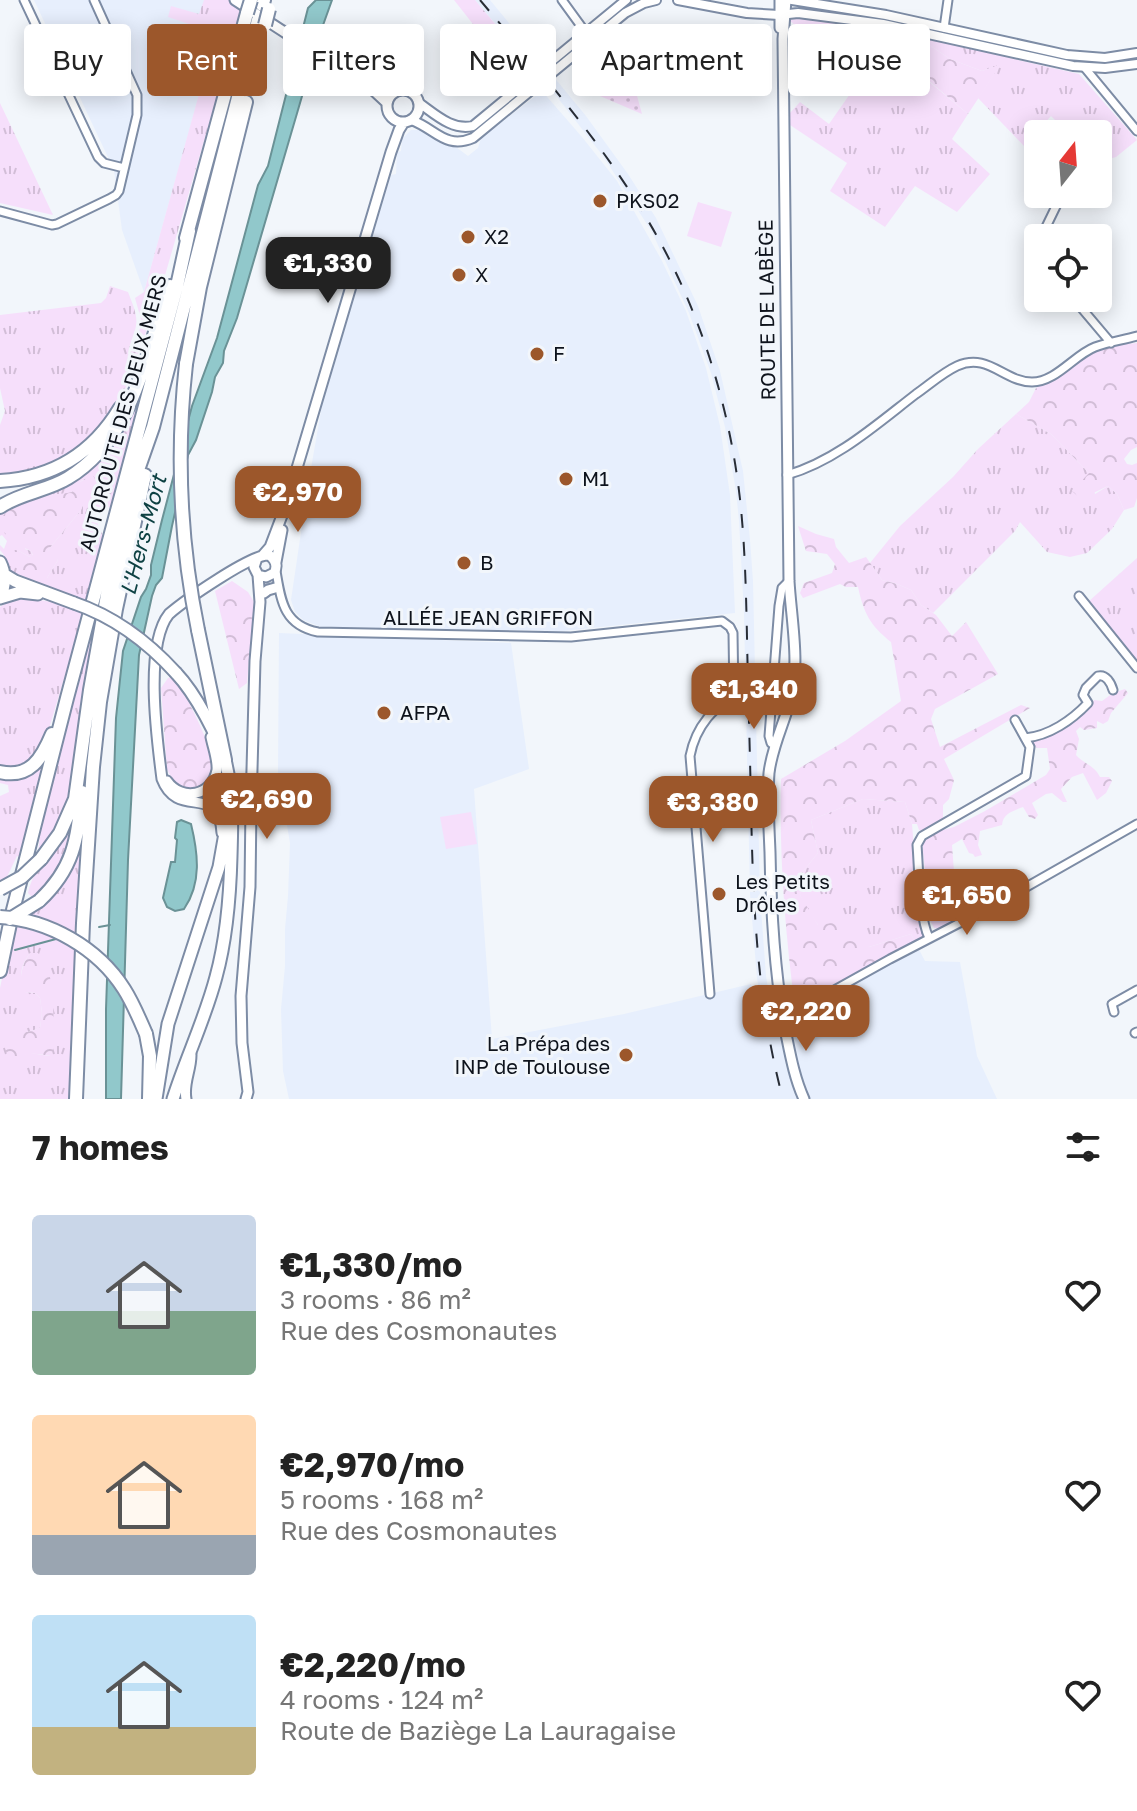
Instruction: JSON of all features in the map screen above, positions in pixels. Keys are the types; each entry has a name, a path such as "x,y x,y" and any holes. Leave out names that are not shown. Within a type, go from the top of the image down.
{"highway":[{"path":"0,507 56,485 83,468 103,449 130,405 259,8"},
{"path":"173,1099 216,977 227,919 232,810 229,781 187,573 181,512 181,412 200,287 259,8"},
{"path":"76,1099 93,767 110,639 153,427 259,8"},
{"name":"AUTOROUTE DES DEUX MERS","path":"67,698 174,301 189,231"},
{"path":"0,481 30,478 58,468 96,440 121,406 155,332"},
{"path":"0,889 22,877 41,859 60,833 75,799 107,595 139,467 153,427"},
{"path":"0,562 5,575 0,598"},
{"path":"5,575 51,596 95,611 128,629 151,647 193,695 225,760"},
{"path":"0,598 20,592 51,596"},
{"path":"156,1099 168,1024 215,881 228,809 224,777 211,737 176,673"},
{"path":"0,772 17,773 35,763 48,743 67,698"},
{"path":"0,971 67,698"},
{"path":"0,924 39,901 69,863 74,847 87,749 84,729"},
{"path":"0,917 20,919 67,937 89,951 111,972 124,988 146,1034 150,1056 149,1099"}],"main road":[{"path":"235,0 283,28"},
{"name":"ROUTE DE LABÈGE","path":"780,0 789,581 794,664 792,696 775,745 769,774 770,877 772,932 783,1016 797,1084 804,1099"},
{"name":"ROUTE DE LABÈGE","path":"782,15 789,0"},
{"path":"259,8 283,27"},
{"path":"380,96 387,103"},
{"path":"390,96 387,111 394,128 391,152"},
{"path":"270,577 254,567 270,547 286,505 391,152 399,130 418,113 419,103 416,96"},
{"path":"392,118 408,121"},
{"path":"262,598 268,590 286,505"},
{"path":"223,843 221,818 217,812 205,803 179,800 172,796 162,779 154,681 156,640 163,621 176,607 243,564 269,555 270,577 257,618 254,681 250,887 241,996 246,1099"},
{"path":"232,572 245,570 270,577"},
{"path":"159,761 165,779 172,788 192,795 201,792 208,787 216,771 211,737"},
{"path":"186,1099 191,1050"}],"street":[{"path":"24,0 98,157 104,163 124,168"},
{"path":"0,211 52,225 109,199 119,191 138,102 136,89 93,0"},
{"path":"562,0 579,24"},
{"path":"597,24 626,0"},
{"path":"419,103 453,125 481,126 625,13 656,0"},
{"path":"678,0 747,13 798,13 883,24 1085,68 1137,64"},
{"path":"789,0 844,7 1082,58 1137,53"},
{"path":"944,28 948,0"},
{"path":"408,121 422,124 444,139 466,141 572,45"},
{"path":"1085,68 1137,131"},
{"path":"1098,83 1099,73 1105,68"},
{"path":"1085,312 1111,343"},
{"path":"787,475 830,457 958,365 983,363 1022,380 1035,382 1052,375 1092,348 1137,336"},
{"name":"ALLÉE JEAN GRIFFON","path":"270,577 286,611 295,622 304,629 318,632 571,637 722,621 733,633 734,698"},
{"name":"ROUTE DE LABÈGE","path":"775,745 769,736 771,698 780,593 789,581"},
{"path":"1079,596 1137,668"},
{"path":"777,628 793,620"},
{"path":"1025,738 1056,728 1077,715 1088,703 1083,695 1086,688 1098,676 1106,678 1113,690"},
{"path":"710,994 690,756 701,726 734,698 771,698"},
{"path":"929,938 922,907 917,845 922,836 1026,776 1030,747 1015,720"},
{"path":"783,1016 1000,902 1137,824"},
{"path":"1114,1012 1112,1004 1137,990"}],"shaded area":[{"path":"34,0 217,0 224,6 219,24 147,24 147,96 199,96 144,292 122,230 114,170 79,96 131,96 131,24 45,24"},
{"path":"475,0 490,0 510,24 496,24"},
{"path":"556,80 628,174 656,218 698,306 720,371 743,471 750,540 760,895 766,976 773,1019 915,942 925,961 960,962 977,1056 997,1099 289,1099 283,1071 281,1009 290,843 278,772 279,633 511,643 529,769 474,789 492,1039 624,1014 751,984 760,1030 765,1027 757,978 750,894 739,521 725,427 711,373 689,313 652,232 603,156 556,96"},
{"path":"536,96 546,96 617,181 661,259 686,311 706,368 720,426 730,495 735,613 562,631 321,627 303,620 295,612 291,600 304,512 356,512 356,504 305,503 322,405 391,175 396,174 397,152 401,151 402,139 411,130 422,130 468,156 478,148 481,138"}],"green space":[{"path":"204,0 232,0 240,7 241,13 238,24 189,24 168,17 171,6 199,14"},
{"path":"454,0 475,0 495,24 473,24"},
{"path":"800,18 839,24 794,24 789,20"},
{"path":"930,39 1079,74 1137,140 1112,158 1112,120 1055,120 1051,116 1047,120 1024,120 1024,146 978,98 1000,65 982,71 950,59 930,45"},
{"path":"930,45 950,59 982,71 1001,64 968,114 930,82"},
{"path":"930,82 968,114 952,139 990,174 957,212 915,186 885,227 830,191 847,163 790,125 790,113 800,102 829,124 849,96 930,96"},
{"path":"198,96 217,96 159,296 123,395 112,414 80,449 38,471 0,477 0,425 5,411 0,388 0,315 101,303 110,286 128,292 134,309 136,326 130,354 142,323 135,298 144,292"},
{"path":"600,96 637,96 642,114"},
{"path":"0,103 53,215 0,203"},
{"path":"698,202 732,212 721,247 687,236"},
{"path":"1137,343 1137,447 1124,459 1127,464 1137,463 1137,498 1134,507 1124,510 1117,494 1108,486 1081,499 1072,491 1089,473 1051,434 1016,414 1029,402 1036,388 1105,346"},
{"path":"147,377 112,506 97,511 96,520 104,538 87,602 17,577 0,550 0,545 4,549 7,541 0,536 0,512 77,477","holes":["88,478 92,485 81,510 48,550 58,560 47,578 17,550 33,556 31,551 25,549 38,500 68,494"]},
{"path":"1016,414 1051,434 1090,474 1095,494 1108,486 1117,494 1124,510 1112,529 1087,553 1070,557 1047,552 1020,522 1015,531 933,613 921,605 911,590 882,580 870,563 900,526"},
{"path":"90,476 95,478 81,510 48,550 58,560 47,578 28,577 14,564 13,550 30,557 33,555 1,529 3,516 26,503 72,492 75,485"},
{"path":"798,526 834,539 836,547 849,563 866,557 882,580 911,590 921,605 936,615 952,636 966,622 998,674 935,709 931,719 940,747 1021,705 1030,708 944,759 954,780 949,799 943,805 943,830 985,811 1046,775 1050,769 1047,748 1037,748 1030,741 1066,720 1086,713 1094,700 1102,701 1125,689 1128,693 1108,721 1103,724 1097,721 1097,728 1084,730 1080,727 1076,731 1079,739 1076,755 1100,777 1109,777 1112,781 1106,793 1097,800 1083,773 1072,777 1061,789 1067,802 1052,793 1046,794 1032,803 1038,815 1035,819 1029,817 1023,807 1006,815 1002,825 980,831 978,845 982,855 975,857 969,853 962,839 952,845 957,912 953,923 940,929 934,928 930,920 922,842 928,836 927,832 912,824 905,802 863,799 811,820 818,853 801,874 800,895 818,925 858,919 869,947 911,934 915,942 795,1007 784,893 781,779 845,741 901,701 891,642 869,618 858,587 840,584 803,598 800,593 804,583 832,573 835,564 827,554 806,551"},
{"path":"1137,558 1137,664 1088,602"},
{"path":"232,581 248,592 254,602 247,683 239,689 215,591"},
{"path":"21,597 84,612 48,732 38,752 25,765 16,768 0,766 0,607"},
{"path":"94,616 97,618 72,789 59,824 38,855 41,823"},
{"path":"172,677 177,679 197,719 212,760 209,779 196,789 180,787 167,769 161,688"},
{"path":"41,764 44,766 20,857 17,856 6,879 0,884 0,796 9,792 8,785 0,783 0,776"},
{"path":"863,799 905,802 912,824 920,922 925,936 915,942 911,934 869,947 818,925 800,895 801,874 818,853 811,820"},
{"path":"471,812 477,844 446,849 440,817"},
{"path":"76,815 70,851 50,887 33,898 28,893 32,879 60,846"},
{"path":"82,835 85,835 78,937 56,925 28,916 63,881"},
{"path":"13,925 48,935 78,952 72,1099 0,1099 0,988","holes":["30,953 52,1017 54,1030 50,1056 22,1055 28,1032 40,1028 42,1013 40,998 35,993 25,992 21,976"]},
{"path":"30,953 38,953 47,963 52,987 55,1044 51,1056 28,1054 16,1060 7,1055 4,1042 9,1031 28,1032 40,1028 42,1013 40,998 21,989 22,970"}],"water":[{"path":"316,0 332,0 323,24 304,24 308,8"},
{"path":"286,96 302,96 237,318 224,351 223,363 215,377 196,440 188,455 162,578 152,596 139,655 128,860 121,1099 106,1099 116,718 123,651 151,575 192,406 217,338 258,185 268,166"},
{"path":"181,820 191,824 197,868 190,899 184,909 175,911 167,907 163,898 171,862 175,862 177,822"}],"waterway":[{"path":"99,927 110,925"},
{"path":"15,950 56,939"}],"railway":[{"path":"480,0 594,140 645,215 686,295 720,395 737,473 743,534 758,954 767,1027 783,1099"}],"place":[{"name":"PKS02","path":"600,201"},
{"name":"X2","path":"468,237"},
{"name":"X","path":"459,275"},
{"name":"F","path":"537,354"},
{"name":"M1","path":"566,479"},
{"name":"B","path":"464,563"},
{"name":"AFPA","path":"384,713"},
{"name":"Les Petits Drôles","path":"719,894"},
{"name":"La Prépa des INP de Toulouse","path":"626,1055"}],"water label":[{"name":"L'Hers-Mort","path":"143,535"}]}
